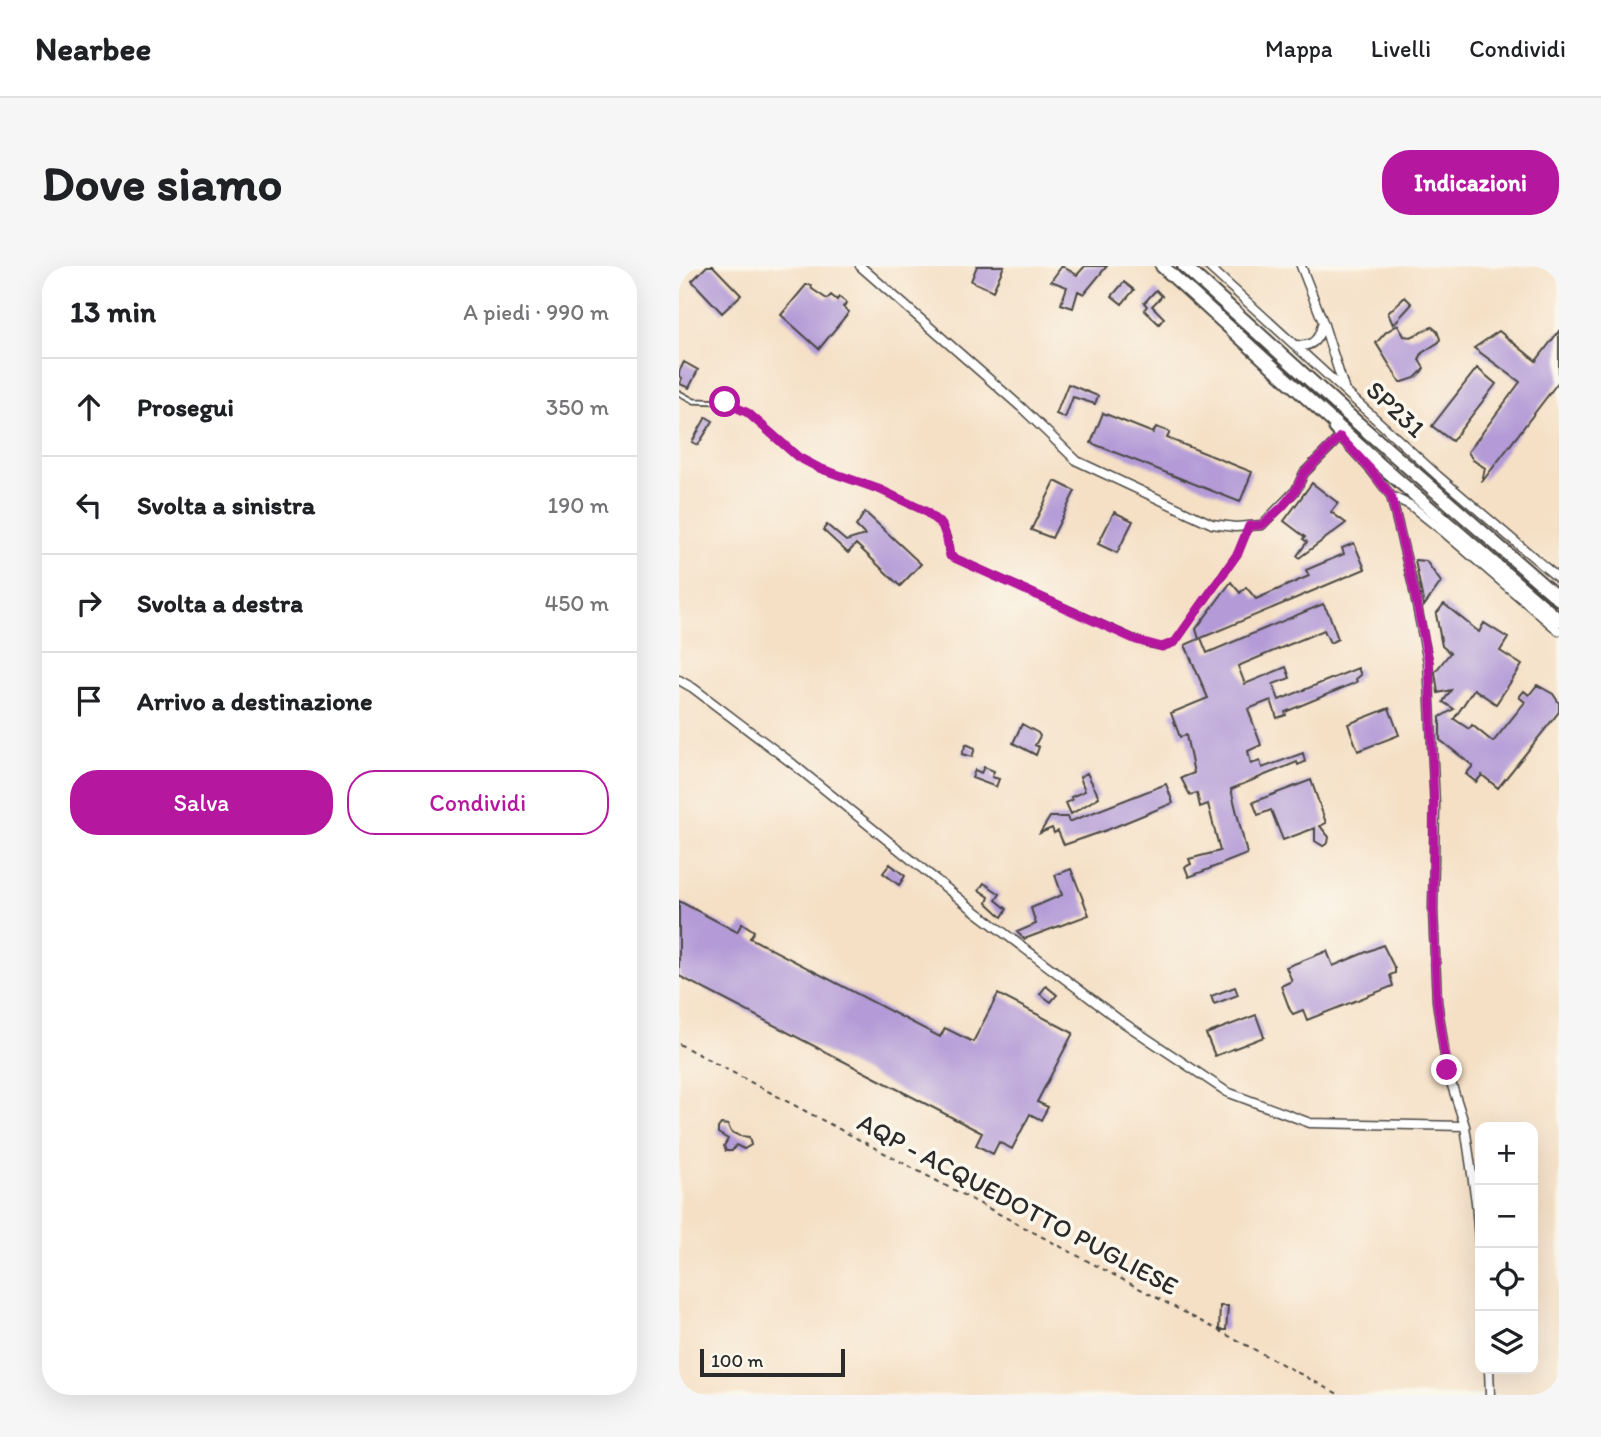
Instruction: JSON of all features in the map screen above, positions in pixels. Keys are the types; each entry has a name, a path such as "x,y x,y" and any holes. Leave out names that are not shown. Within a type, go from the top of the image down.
{"highway":[{"name":"SP231","path":"1163,266 1292,386 1559,620"},
{"name":"SP231","path":"1184,266 1387,450 1559,598"}],"street":[{"path":"860,266 1022,408 1077,461 1212,524 1262,525 1296,490 1304,473 1340,437"},
{"name":"SP231","path":"1208,266 1438,476 1559,579"},
{"path":"1301,266 1345,390"},
{"path":"1292,344 1304,347 1313,343 1320,337 1323,322"},
{"path":"1292,386 1371,470 1391,496 1413,586 1429,662 1437,1001 1447,1070 1465,1126 1480,1248"},
{"path":"1391,496 1410,505 1445,533 1559,631"},
{"path":"679,680 793,764 971,908 1118,1019 1227,1092 1310,1123 1465,1126"},
{"path":"1489,1374 1490,1395"}],"lane":[{"path":"679,393 694,401 725,402 748,413 798,457 819,468 881,490 925,511 942,525 950,556 1150,645 1162,647 1175,642 1238,553 1249,526"}],"path":[{"name":"AQP - ACQUEDOTTO PUGLIESE","path":"679,1044 1340,1395"}],"building":[{"path":"707,266 713,266 741,295 722,313 692,281"},
{"path":"977,266 1004,266 993,291 971,281"},
{"path":"1062,266 1077,275 1085,266 1107,266 1084,294 1078,291 1073,308 1061,304 1067,287 1051,281"},
{"path":"1124,282 1134,290 1122,304 1112,296"},
{"path":"806,285 811,285 812,289 827,299 831,295 837,300 839,297 847,303 843,307 849,312 819,349 781,315"},
{"path":"1156,290 1162,296 1152,306 1164,318 1159,324 1144,310 1147,306 1144,303"},
{"path":"1405,297 1412,304 1393,325 1388,313"},
{"path":"1398,325 1404,336 1411,337 1432,327 1440,339 1422,353 1419,360 1424,368 1422,371 1415,378 1403,382 1400,382 1376,343 1386,332"},
{"path":"1499,331 1536,361 1559,331 1559,381 1482,482 1485,468 1473,460 1468,452 1520,382 1474,348"},
{"path":"684,362 698,370 689,388 680,384 682,378 679,372"},
{"path":"1477,368 1496,384 1452,441 1432,426"},
{"path":"1068,384 1098,396 1095,404 1073,397 1065,418 1056,414"},
{"path":"1103,413 1153,433 1156,427 1170,432 1167,438 1252,472 1240,502 1091,443"},
{"path":"706,417 713,421 698,445 692,442"},
{"path":"1055,481 1075,491 1052,538 1031,530"},
{"path":"1312,483 1338,503 1331,512 1346,523 1299,558 1297,556 1307,542 1303,539 1305,537 1284,521"},
{"path":"865,512 921,564 900,586 856,544 848,553 823,530 827,525 846,541 865,535 856,526"},
{"path":"1114,512 1133,521 1117,553 1098,544"},
{"path":"1354,543 1365,569 1201,638 1207,653 1323,604 1338,639 1330,643 1324,630 1238,666 1245,684 1286,667 1290,678 1273,684 1279,700 1358,668 1361,675 1356,679 1357,682 1285,712 1286,715 1277,718 1271,700 1248,709 1261,745 1248,751 1251,764 1260,761 1262,768 1303,753 1305,762 1298,765 1297,762 1231,789 1247,854 1189,877 1185,867 1191,864 1189,859 1220,851 1208,804 1200,807 1197,793 1190,795 1181,778 1194,773 1186,735 1180,737 1171,713 1208,698 1185,645 1199,639 1196,629 1231,582 1240,593 1246,587 1256,599 1309,576 1306,570 1344,554 1342,548"},
{"path":"1415,560 1426,561 1441,582 1424,606"},
{"path":"1444,604 1479,632 1484,623 1508,638 1500,651 1522,665 1496,704 1474,689 1454,719 1469,729 1472,725 1493,742 1525,702 1519,697 1524,691 1529,695 1537,685 1553,694 1559,703 1559,712 1498,788 1482,775 1476,782 1466,774 1473,766 1440,740 1440,717 1454,709 1443,702 1451,690 1438,693 1435,672 1450,653 1442,646 1436,614"},
{"path":"1389,708 1399,735 1358,751 1348,724"},
{"path":"1022,724 1040,736 1035,745 1039,747 1036,755 1013,743"},
{"path":"966,744 975,748 972,757 962,754"},
{"path":"984,767 994,771 992,777 999,779 996,787 972,778 975,770 981,773"},
{"path":"1087,773 1099,797 1071,814 1066,803 1072,800 1071,797 1085,791 1080,777"},
{"path":"1311,780 1326,823 1320,826 1329,837 1328,843 1323,846 1315,841 1315,828 1283,840 1271,810 1258,815 1253,802"},
{"path":"1166,784 1173,803 1107,830 1064,845 1058,831 1054,833 1052,828 1040,833 1050,817 1067,817 1069,822"},
{"path":"890,864 905,876 899,885 883,873"},
{"path":"1071,869 1089,915 1024,939 1017,932 1036,924 1031,908 1062,895 1055,875"},
{"path":"984,883 1000,894 996,900 1007,909 1002,917 987,903 989,897 979,890"},
{"path":"679,901 737,932 742,923 754,931 750,938 940,1037 945,1028 973,1042 998,994 1073,1033 1037,1102 1048,1107 1041,1120 1030,1114 1012,1149 999,1142 993,1154 976,1145 982,1133 679,976"},
{"path":"1383,945 1395,969 1395,973 1390,975 1393,986 1307,1020 1303,1010 1293,1014 1290,1010 1281,986 1292,981 1286,967 1327,951 1333,966"},
{"path":"1046,986 1057,995 1051,1002 1040,994"},
{"path":"1235,987 1238,995 1214,1004 1211,996"},
{"path":"1256,1015 1264,1037 1215,1056 1206,1034"},
{"path":"721,1124 728,1125 731,1132 749,1137 751,1145 744,1149 736,1145 732,1151 726,1151 724,1146 728,1139 718,1133"},
{"path":"1220,1306 1228,1306 1226,1330 1219,1330"}],"route":[{"path":"725,402 748,413 798,457 819,468 881,490 925,511 942,525 950,556 1136,640 1162,647 1175,642 1238,553 1249,526 1262,525 1282,507 1296,490 1304,473 1340,437 1391,496 1429,662 1437,1001 1447,1070"}]}
